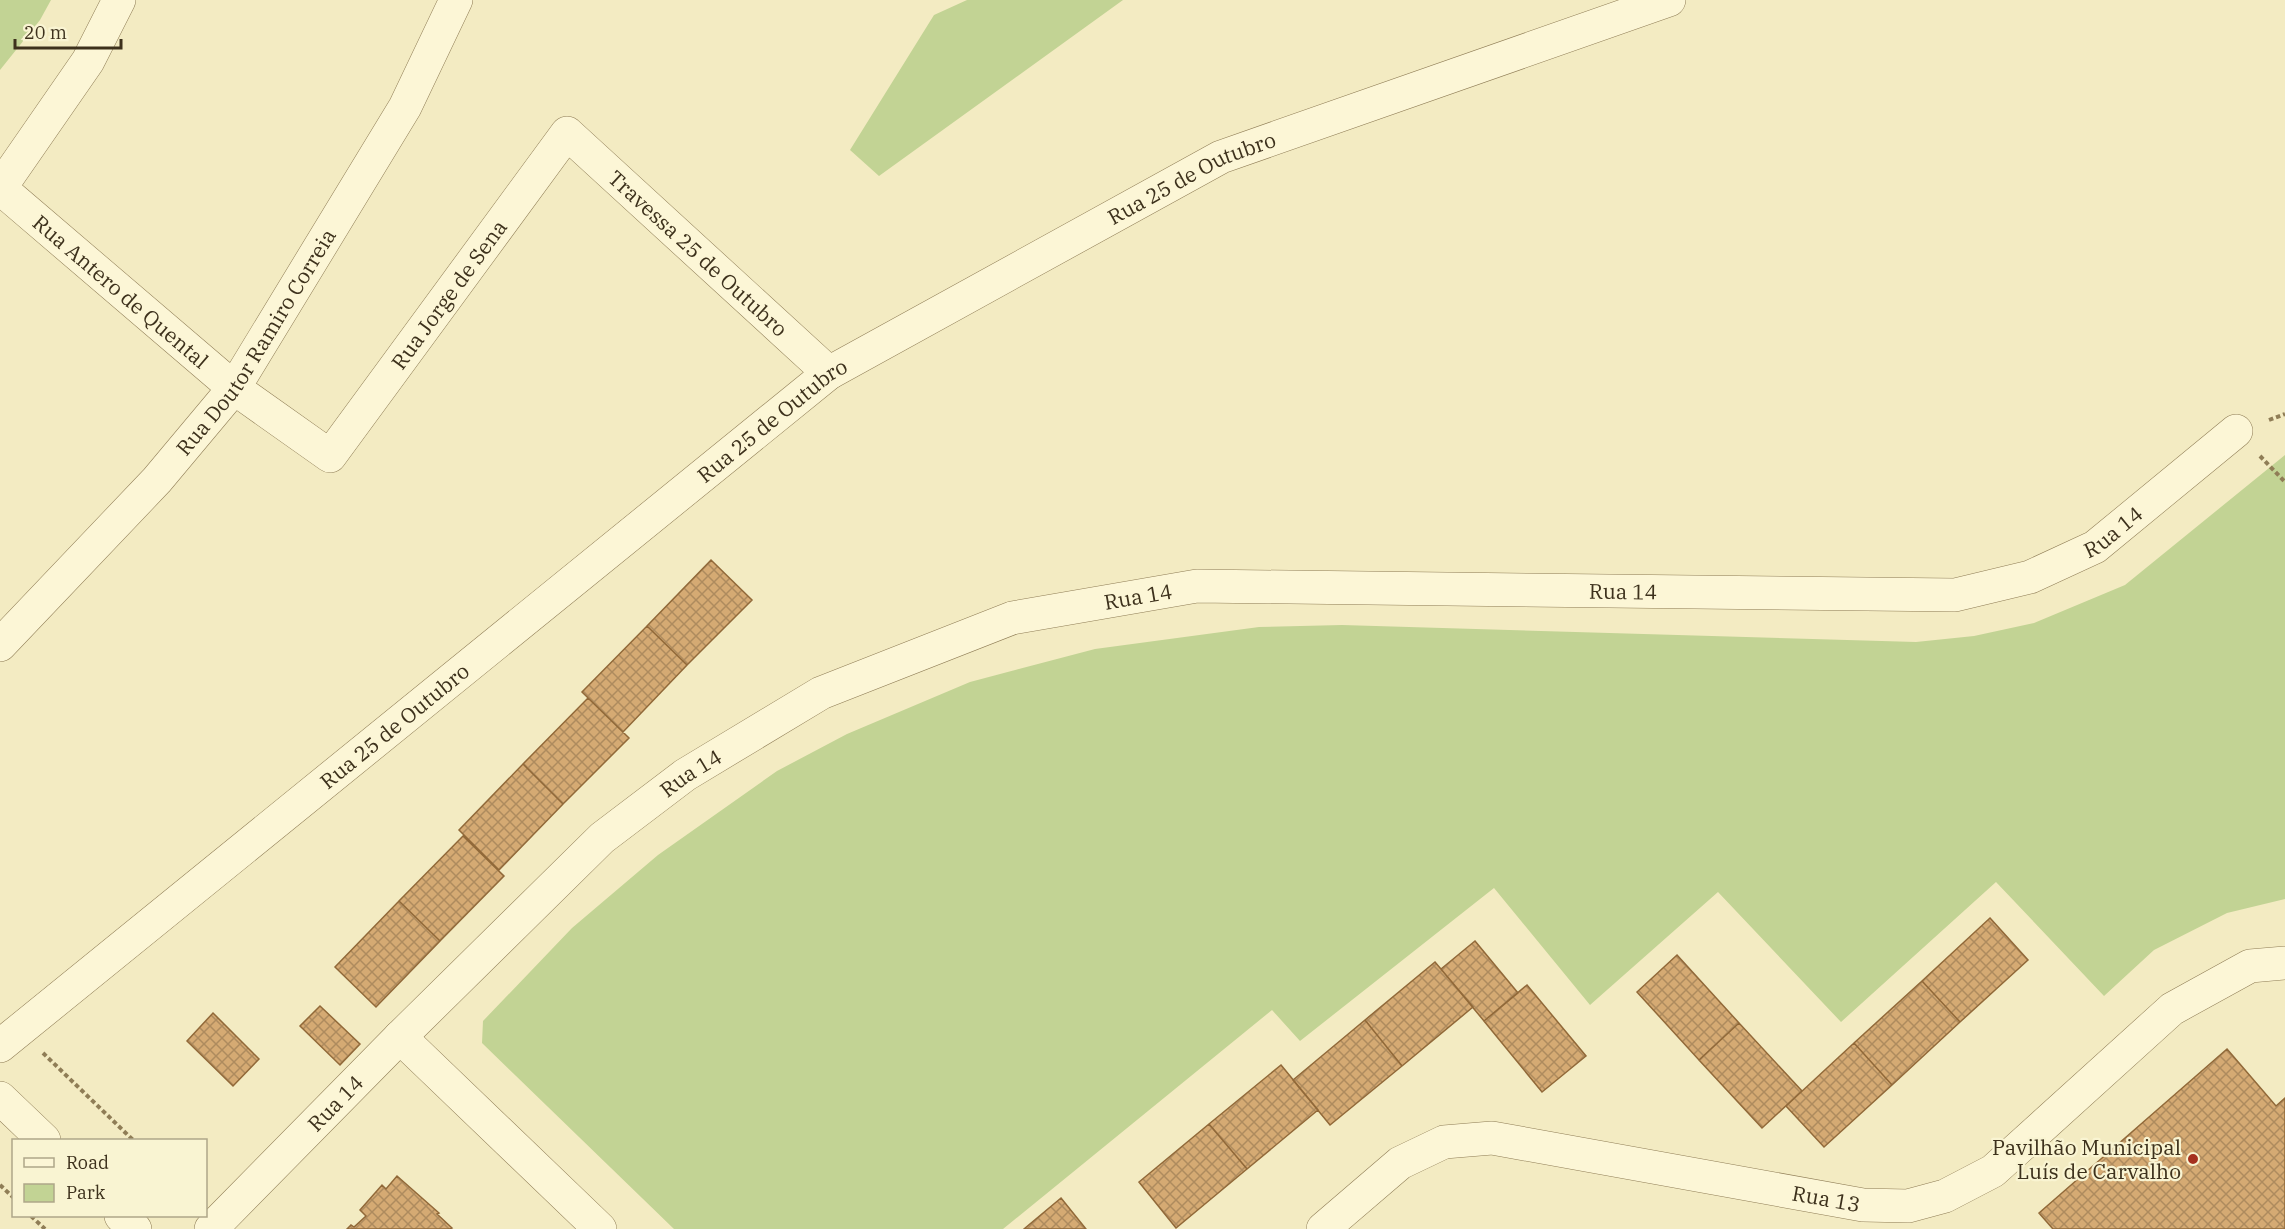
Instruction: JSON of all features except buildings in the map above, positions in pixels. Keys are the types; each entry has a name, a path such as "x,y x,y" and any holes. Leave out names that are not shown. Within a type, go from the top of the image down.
{"street":[{"path":"0,188 88,61 119,0"},
{"name":"Rua Doutor Ramiro Correia","path":"0,645 157,480 234,388 405,106 456,0"},
{"name":"Rua 25 de Outubro","path":"0,1046 829,373 1221,157 1669,0"},
{"name":"Travessa 25 de Outubro","path":"567,133 829,373"},
{"name":"Rua Jorge de Sena","path":"330,456 567,133"},
{"name":"Rua Antero de Quental","path":"0,188 234,388 330,456"},
{"name":"Rua 14","path":"211,1229 400,1037 602,838 685,775 821,693 1012,618 1197,586 1955,595 2030,577 2095,547 2236,430"},
{"name":"Rua 13","path":"1323,1229 1400,1162 1444,1142 1492,1138 1863,1205 1908,1206 1946,1196 1993,1171 2172,1009 2250,966 2285,963"},
{"path":"400,1037 600,1229"},
{"path":"0,1098 43,1139"},
{"path":"123,1217 135,1229"}],"path":[{"path":"40,1050 132,1139"},
{"path":"0,1185 12,1196"},
{"path":"33,1217 45,1229"}],"green space":[{"path":"0,0 51,0 40,20 0,70"},
{"path":"967,0 1123,0 879,176 850,150 934,15"},
{"path":"2285,455 2285,899 2227,913 2154,950 2104,996 1996,882 1841,1022 1718,892 1590,1005 1494,888 1300,1041 1272,1010 1003,1229 674,1229 482,1043 483,1021 572,928 658,855 777,771 847,734 970,682 1095,649 1259,627 1342,625 1916,642 1974,636 2034,623 2125,585"}],"place":[{"name":"Pavilhão Municipal Luís de Carvalho","path":"2193,1159"}]}
